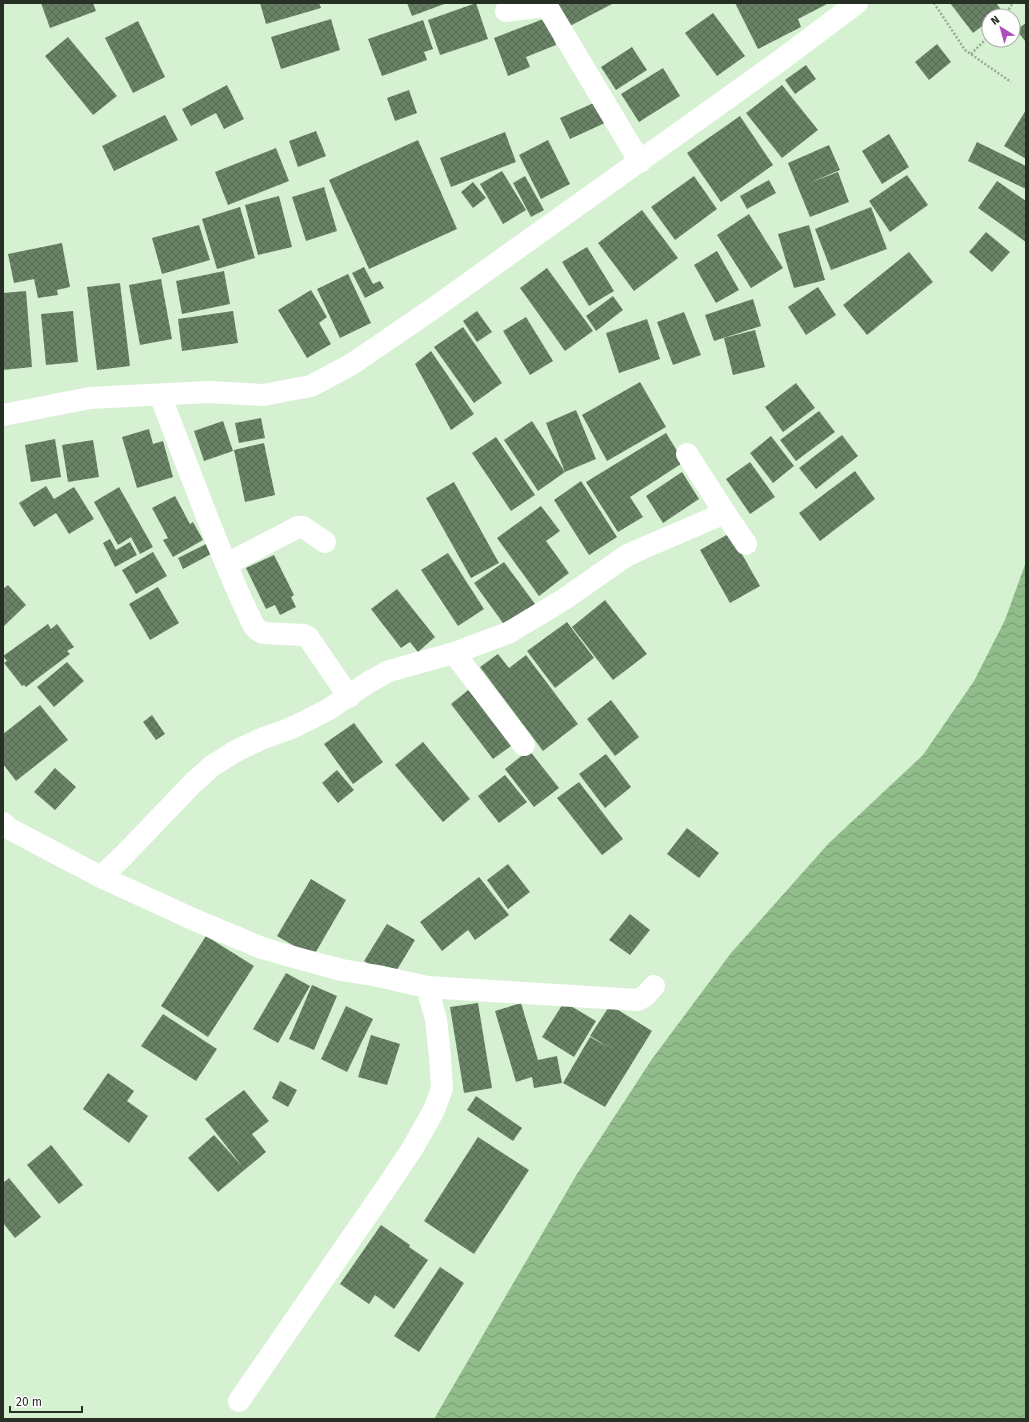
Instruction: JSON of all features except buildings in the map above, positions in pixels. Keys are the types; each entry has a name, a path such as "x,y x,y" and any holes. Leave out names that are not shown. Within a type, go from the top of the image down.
{"main road":[{"path":"3,415 90,398 209,392 263,395 311,386 352,364 431,310 640,162 857,3"},
{"path":"506,11 544,6 548,8 640,162"},
{"path":"160,395 241,599 256,628 263,633 304,635 308,637 349,696"},
{"path":"687,454 746,544"},
{"path":"101,877 148,831 193,783 223,759 261,740 306,721 389,671 454,652 508,633 563,600 626,556 725,514"},
{"path":"227,564 299,527 303,527 325,542"},
{"path":"454,652 524,745"},
{"path":"3,823 8,828 101,877 195,920 262,948 342,970 427,987 638,1000 645,996 654,986"},
{"path":"239,1401 388,1186 412,1149 433,1112 442,1089 442,1083 436,1019 427,987"}],"path":[{"path":"934,3 965,50 1011,82"},
{"path":"971,54 981,44"}],"water":[{"path":"1026,562 1026,1419 434,1419 577,1174 652,1059 731,953 828,844 923,755 974,681 1005,620"}]}
